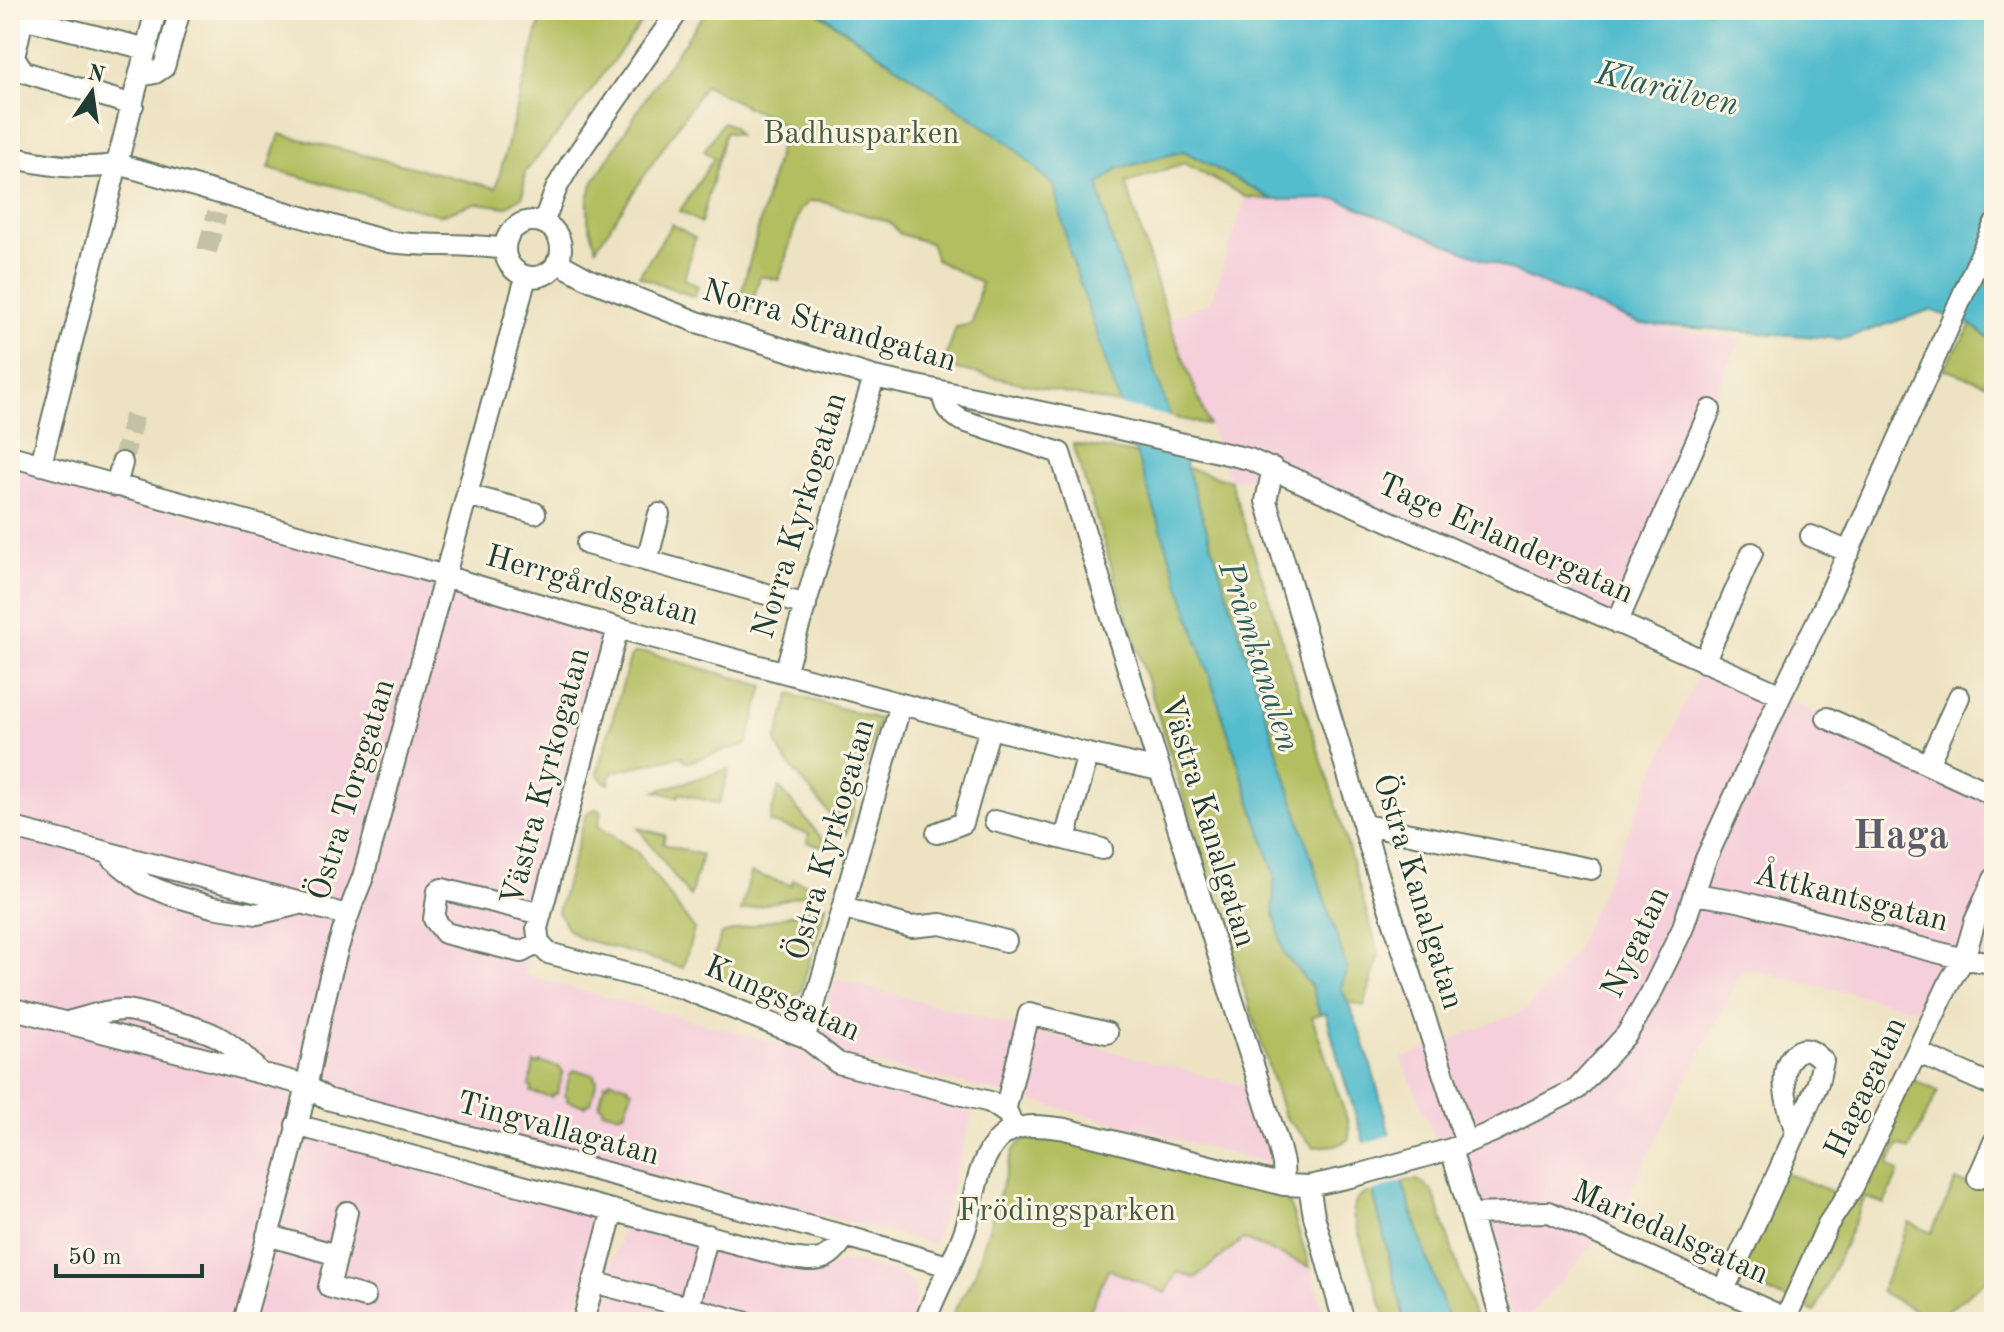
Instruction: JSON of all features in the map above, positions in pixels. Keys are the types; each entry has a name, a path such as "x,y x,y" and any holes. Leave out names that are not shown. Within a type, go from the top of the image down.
{"street":[{"path":"41,464 156,10"},
{"path":"140,76 155,73 164,67 180,10"},
{"path":"543,223 557,187 570,165 679,10"},
{"path":"133,105 24,72 14,57 24,14 147,49"},
{"path":"10,157 40,164 98,168 118,164 220,204 389,242 505,249"},
{"path":"531,222 543,223 551,228 559,241 557,262 541,276 526,277 511,267 505,249 509,236 518,226 531,222"},
{"path":"1781,695 1849,552 1994,225"},
{"name":"Norra Strandgatan","path":"557,262 590,280 697,322 874,377 1202,448"},
{"name":"Östra Torggatan","path":"244,1322 347,915 363,877 526,277"},
{"name":"Norra Kyrkogatan","path":"785,672 874,377"},
{"name":"Västra Kanalgatan","path":"943,392 943,402 948,411 961,420 1060,453 1279,1147 1284,1185"},
{"path":"1617,623 1710,410"},
{"name":"Tage Erlandergatan","path":"1202,448 1273,468 1781,695"},
{"name":"Herrgårdsgatan","path":"10,456 445,576 618,628 1088,754 1159,770"},
{"path":"116,486 122,463"},
{"name":"Östra Kanalgatan","path":"1273,468 1266,501 1377,871 1456,1119 1470,1214 1502,1322"},
{"path":"467,495 535,513"},
{"path":"647,561 659,514"},
{"path":"1811,536 1849,552"},
{"path":"587,544 806,605"},
{"path":"1704,662 1752,553"},
{"name":"Västra Kyrkogatan","path":"539,943 537,928 618,628"},
{"name":"Nygatan","path":"1309,1186 1413,1161 1458,1146 1577,1089 1627,1034 1651,993 1682,930 1705,861 1781,695"},
{"path":"1928,764 1959,697"},
{"name":"Östra Kyrkogatan","path":"812,1042 844,908 901,704"},
{"path":"1827,718 1994,795"},
{"path":"937,833 963,823 990,728"},
{"path":"1065,839 1088,754"},
{"path":"995,821 1102,849"},
{"path":"1364,825 1591,869"},
{"path":"10,827 347,915"},
{"name":"Hagagatan","path":"1790,1320 1828,1224 1853,1187 1951,979 1964,959 1975,921 1994,879"},
{"path":"539,943 521,952 445,933 434,919 433,911 438,891 442,889 541,914"},
{"name":"Åttkantsgatan","path":"1694,894 1738,901 1964,959 1994,963"},
{"path":"844,908 911,927 941,924 1006,941"},
{"name":"Kungsgatan","path":"539,943 548,953 682,988 812,1042 838,1063 984,1100 1009,1120 1065,1129 1284,1185"},
{"name":"Tingvallagatan","path":"10,1008 259,1072 306,1085 327,1099 948,1266"},
{"name":"Tingvallagatan","path":"66,1023 109,1011 127,1010 194,1026 219,1035 239,1050 259,1072"},
{"path":"925,1322 964,1232 985,1160 1009,1120 1029,1014 1107,1033"},
{"path":"1917,1052 1994,1086"},
{"name":"Tingvallagatan","path":"296,1125 809,1261 831,1255 845,1236"},
{"path":"1723,1291 1796,1132"},
{"path":"1978,1178 1994,1142"},
{"path":"1284,1185 1309,1186 1314,1216 1344,1322"},
{"path":"583,1322 613,1210"},
{"path":"347,1212 329,1287 365,1297"},
{"name":"Mariedalsgatan","path":"1470,1214 1549,1212 1790,1320"},
{"path":"267,1235 337,1255"},
{"path":"689,1307 708,1235"},
{"path":"593,1282 744,1322"}],"shaded area":[{"path":"1246,197 1338,199 1640,324 1741,339 1607,621 1274,479 1230,480 1168,319 1211,301"},
{"path":"10,465 615,631 541,900 524,975 792,1047 832,1074 973,1113 935,1244 356,1097 295,1095 234,1322 10,1322"},
{"path":"1701,667 1783,697 1994,802 1994,972 1951,964 1928,1012 1744,968 1613,1224 1523,1322 1515,1322 1401,1059 1526,1010 1574,953"},
{"path":"836,979 1260,1090 1282,1167 1023,1098 840,1056 816,1032"},
{"path":"307,1137 600,1216 602,1224 573,1322 254,1322 301,1145"},
{"path":"626,1223 809,1270 821,1270 842,1261 903,1274 914,1286 916,1299 909,1322 596,1322"},
{"path":"1243,1239 1310,1267 1327,1322 1085,1322 1108,1269 1178,1272 1195,1278"}],"green space":[{"path":"543,10 651,10 572,116 525,172 523,196 506,207 476,203 440,215 269,168 280,134 496,188"},
{"name":"Badhusparken","path":"707,10 814,10 1011,145 1054,186 1070,253 1121,405 943,366 956,327 972,324 981,283 936,260 930,243 900,234 889,222 820,201 809,202 800,210 779,280 760,276 750,311 737,310 785,126 705,85 596,248 588,220 588,198 594,181 652,88"},
{"path":"723,122 732,126 738,135 725,132 701,223 680,211 714,158 704,151"},
{"path":"1184,151 1274,200 1246,197 1184,163 1126,183 1168,319 1209,425 1170,417 1108,228 1098,185 1117,169"},
{"path":"672,224 695,238 684,279 698,286 694,297 639,276"},
{"path":"1972,325 1994,342 1994,386 1943,369"},
{"path":"1073,444 1137,454 1275,876 1273,908 1284,954 1311,986 1320,1014 1312,1017 1349,1125 1349,1139 1338,1145 1314,1147 1284,1116"},
{"path":"1187,468 1230,480 1333,795 1379,955 1364,1006 1348,1002 1341,988 1347,969"},
{"path":"635,653 649,653 764,686 747,744 687,762 681,756 612,772 609,784 604,782 597,773 630,658"},
{"path":"790,694 879,719 846,834 784,758 776,742"},
{"path":"729,769 719,804 680,793 678,797 656,791"},
{"path":"779,787 831,849 807,842 809,834 769,822"},
{"path":"595,809 601,811 598,827 637,852 694,929 683,968 580,938 568,929 558,912 586,814"},
{"path":"638,828 665,835 663,844 702,855 690,897"},
{"path":"751,873 791,885 793,880 824,889 741,911"},
{"path":"826,905 801,991 792,999 709,975 721,934"},
{"path":"534,1063 560,1067 563,1071 557,1094 552,1097 531,1092 532,1087 529,1086"},
{"path":"574,1070 595,1075 594,1079 597,1080 591,1103 586,1106 567,1101 568,1097 565,1096 570,1073"},
{"path":"1911,1079 1938,1091 1909,1150 1899,1145 1888,1165 1899,1172 1884,1204 1865,1197 1815,1312 1728,1274 1776,1169 1853,1200"},
{"path":"610,1080 629,1086 632,1090 625,1113 621,1115 602,1110 603,1107 599,1105 605,1083 608,1084"},
{"name":"Frödingsparken","path":"1039,1133 1287,1196 1310,1267 1243,1239 1195,1278 1178,1272 1166,1293 1108,1269 1085,1322 951,1322 975,1274 1013,1150"},
{"path":"1418,1180 1433,1191 1476,1322 1449,1322 1402,1181"},
{"path":"1956,1181 1994,1191 1994,1274 1940,1316 1929,1318 1881,1292 1909,1222 1931,1233"},
{"path":"1373,1191 1405,1322 1387,1322 1353,1215 1358,1199"}],"water":[{"name":"Klarälven","path":"816,10 1994,10 1994,342 1972,325 1930,310 1843,339 1640,324 1338,199 1274,200 1184,151 1117,169 1099,185 1108,228 1347,969 1341,988 1368,1055 1404,1189 1449,1322 1405,1322 1364,1142 1326,1013 1320,1014 1311,986 1284,954 1273,908 1275,875 1070,253 1054,186 1011,145"}],"pier":[{"path":"1116,404 1175,418 1189,460 1130,446"},
{"path":"1394,1134 1406,1180 1369,1193 1361,1144"}],"tunnel":[{"path":"207,251 217,213"},
{"path":"122,463 134,416"}],"district":[{"name":"Haga","path":"1901,838"}],"water label":[{"name":"Pråmkanalen","path":"1258,657"}]}
